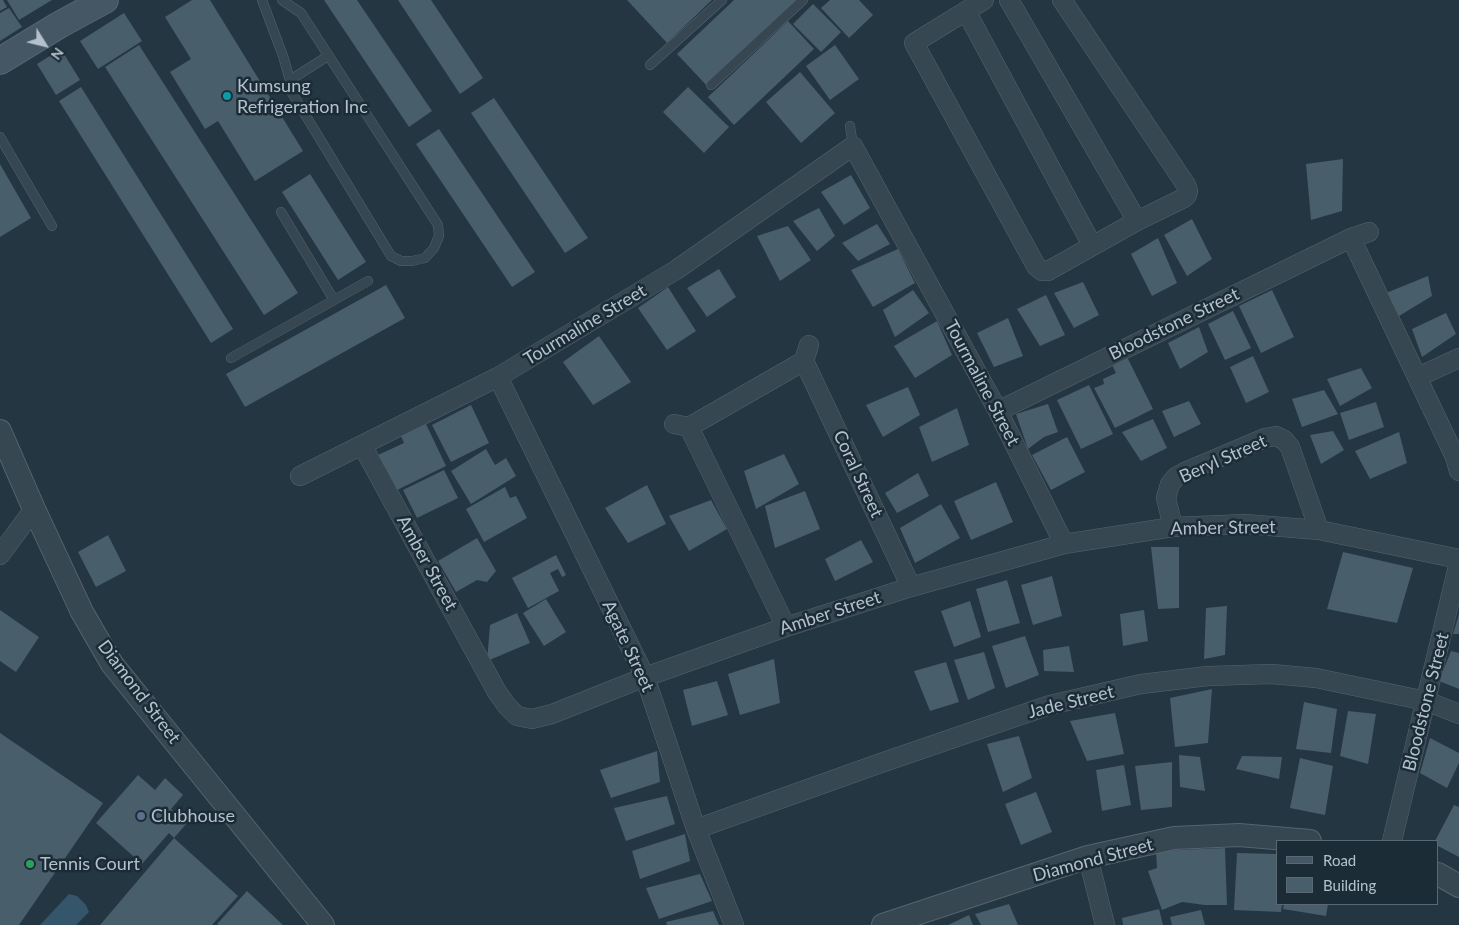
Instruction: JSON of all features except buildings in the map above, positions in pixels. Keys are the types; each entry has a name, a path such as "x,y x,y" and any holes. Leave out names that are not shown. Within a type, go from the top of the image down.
{"main road":[{"path":"0,61 96,2"}],"street":[{"path":"984,0 914,43 1036,266 1042,272 1048,271 1137,221 1184,198 1188,191 1186,185 1062,0"},
{"path":"1009,0 1137,221"},
{"path":"966,11 1092,246"},
{"name":"Tourmaline Street","path":"300,476 498,377 676,270 853,146 998,411 1064,544"},
{"name":"Bloodstone Street","path":"998,411 1351,238 1369,232"},
{"path":"1351,238 1418,377 1455,457 1459,471"},
{"name":"Coral Street","path":"786,627 682,425 806,353 912,587"},
{"path":"1418,377 1459,358"},
{"name":"Agate Street","path":"498,377 645,677 696,829 734,925"},
{"name":"Diamond Street","path":"0,431 82,612 112,664 324,925"},
{"name":"Beryl Street","path":"1173,527 1166,498 1170,484 1176,477 1265,438 1276,436 1284,440 1290,447 1319,530"},
{"name":"Amber Street","path":"362,445 497,692 517,716 532,719 552,714 645,677 786,627 912,587 1064,544 1173,527 1245,524 1319,530 1459,560"},
{"path":"0,555 34,509"},
{"name":"Bloodstone Street","path":"1392,840 1459,560"},
{"name":"Jade Street","path":"696,829 1050,704 1141,684 1208,676 1272,674 1316,678 1426,701 1459,714"},
{"name":"Diamond Street","path":"883,925 1088,857 1174,838 1239,835 1298,840"},
{"path":"1088,857 1105,925"},
{"path":"1439,875 1459,886"}],"lane":[{"path":"262,0 290,80 292,93 391,256 401,261 412,262 424,258 434,248 438,236 438,225 301,13 282,0"},
{"path":"650,65 722,0"},
{"path":"711,85 803,0"},
{"path":"290,80 328,56"},
{"name":"Tourmaline Street","path":"850,126 853,146"},
{"path":"0,137 52,226"},
{"path":"281,212 334,300"},
{"path":"231,358 368,282"}],"water":[{"path":"69,894 77,896 86,905 89,912 76,925 40,925"}],"place":[{"name":"Kumsung Refrigeration Inc","path":"227,96"},
{"name":"Clubhouse","path":"141,816"},
{"name":"Tennis Court","path":"30,864"}]}
